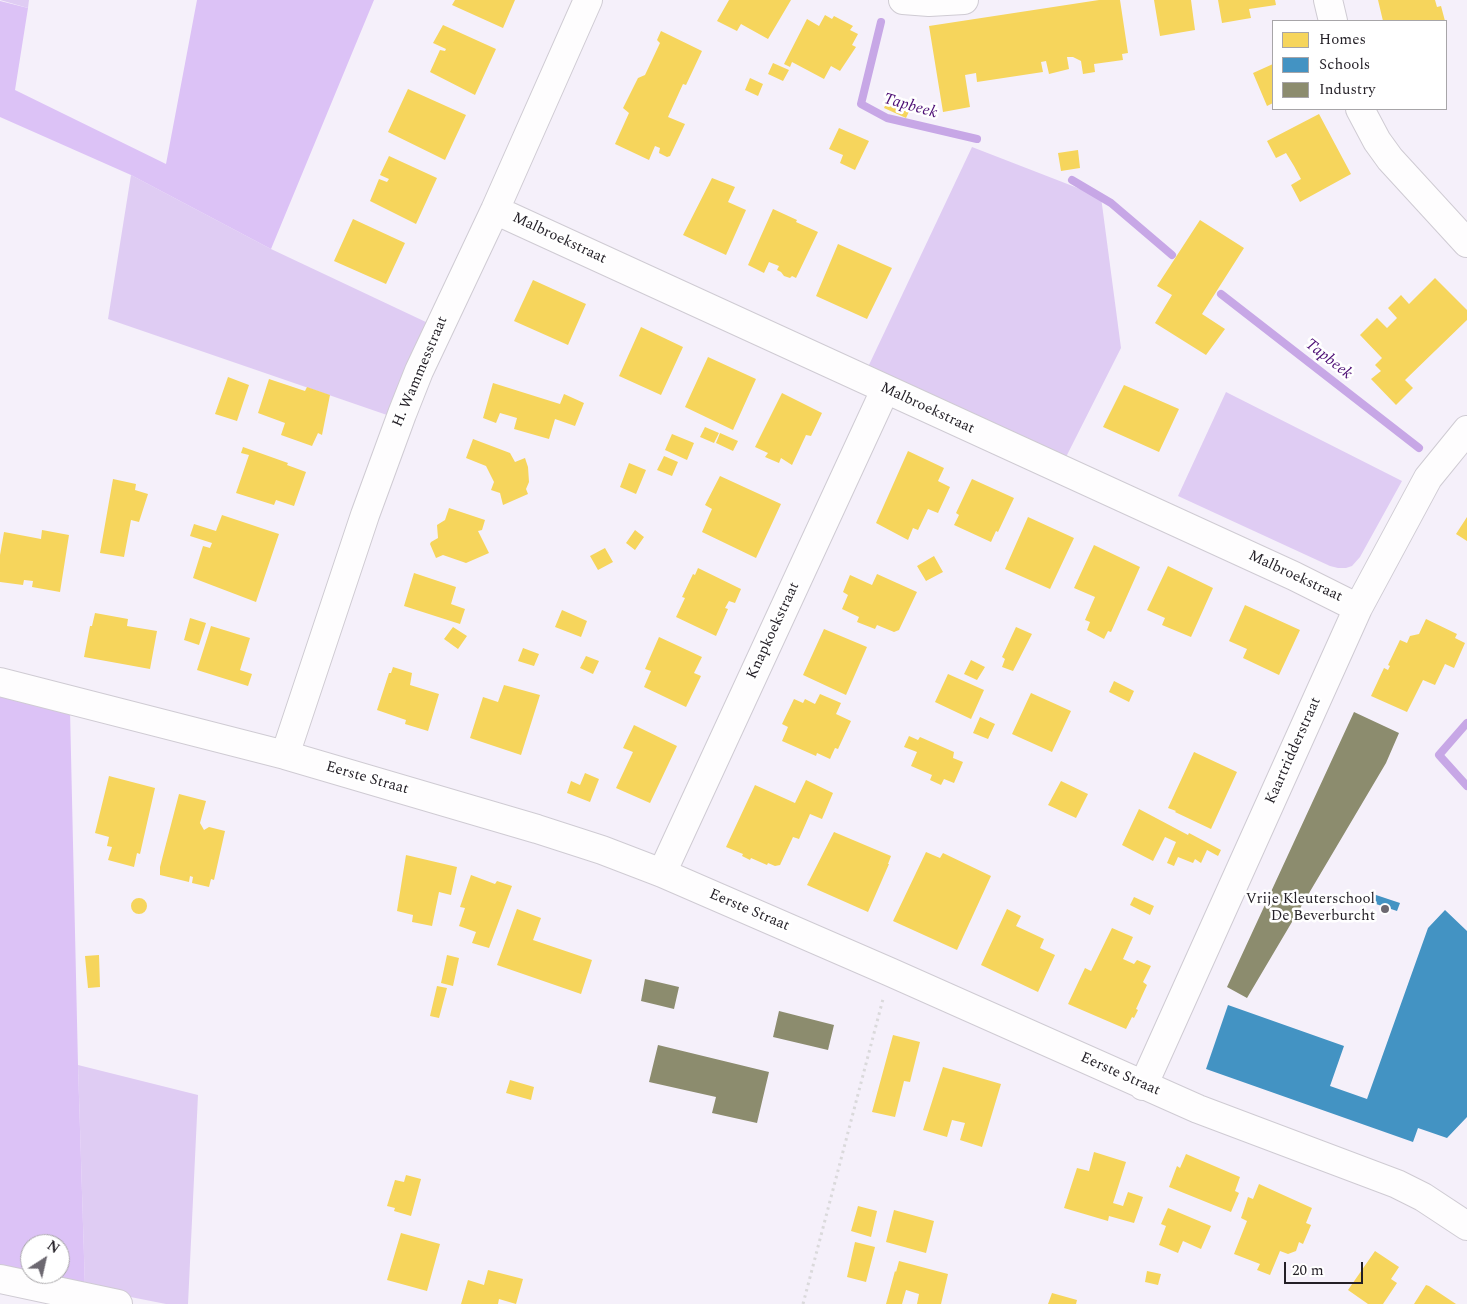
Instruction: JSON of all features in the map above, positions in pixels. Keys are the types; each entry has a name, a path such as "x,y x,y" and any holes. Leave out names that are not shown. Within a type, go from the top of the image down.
{"street":[{"name":"H. Wammesstraat","path":"285,755 364,515 402,414 419,372 495,210 588,0"},
{"path":"903,0 929,2 964,0"},
{"path":"1328,0 1333,20"},
{"path":"1361,110 1373,134 1390,159 1467,243"},
{"name":"Malbroekstraat","path":"495,210 1294,576 1358,608"},
{"name":"Knapkoekstraat","path":"662,873 885,390"},
{"name":"Kaartridderstraat","path":"1143,1086 1358,608 1428,478 1467,430"},
{"name":"Eerste Straat","path":"0,682 285,755 537,828 662,873 890,972 1143,1086 1230,1122 1397,1184 1440,1207 1467,1226"},
{"path":"0,1279 118,1304"}],"path":[{"path":"803,1304 890,972"}],"shaded area":[{"path":"0,0 29,0 28,8"},
{"path":"197,0 374,0 271,249 131,175 0,117 0,1 28,8 15,90 166,164"},
{"path":"972,147 1101,197 1121,348 1066,457 868,367"},
{"path":"131,175 271,249 428,323 387,415 108,319"},
{"path":"1226,392 1402,481 1360,557 1352,566 1338,568 1330,566 1178,496"},
{"path":"0,693 70,710 85,1288 67,1284 70,1284 70,1234 20,1234 20,1273 0,1269"},
{"path":"78,1065 198,1095 188,1304 166,1304 85,1288"}],"building: Homes":[{"path":"455,0 515,0 503,28 452,5"},
{"path":"729,0 791,0 768,39 741,24 737,31 717,21"},
{"path":"1099,0 1120,0 1128,53 1122,54 1123,60 1094,64 1095,72 1083,74 1081,61 1073,57 1067,57 1069,69 1049,74 1046,61 1041,62 1043,72 977,82 976,73 965,75 970,107 943,112 929,26"},
{"path":"1154,0 1191,0 1195,30 1160,36"},
{"path":"1218,0 1275,0 1276,5 1249,9 1251,18 1222,23"},
{"path":"1378,0 1435,0 1437,7 1441,6 1445,20 1383,20"},
{"path":"825,15 832,19 834,16 853,26 850,30 858,34 852,45 856,47 840,71 831,66 824,79 792,62 790,67 784,64 807,19 819,26"},
{"path":"443,25 496,49 475,95 430,72 440,50 445,51 446,49 433,43"},
{"path":"661,31 702,51 686,85 683,84 668,117 685,124 670,156 667,157 659,153 660,148 655,146 649,160 615,144 629,113 623,108 638,78 645,75 660,43 657,40"},
{"path":"773,63 789,70 783,81 768,74"},
{"path":"1272,64 1272,104 1267,106 1253,73"},
{"path":"750,78 763,84 758,96 745,90"},
{"path":"408,89 466,115 445,160 388,132"},
{"path":"890,95 912,105 906,118 884,108"},
{"path":"1319,114 1351,174 1300,202 1291,185 1301,179 1294,166 1286,153 1276,158 1267,141"},
{"path":"839,128 869,141 855,170 840,163 843,155 829,149"},
{"path":"1078,150 1080,168 1061,171 1058,153"},
{"path":"389,156 437,178 416,224 370,201 379,179 387,182 389,179 380,175"},
{"path":"712,178 735,187 728,202 746,210 726,255 683,235"},
{"path":"773,209 818,232 796,278 784,276 777,270 779,266 769,262 764,273 748,265"},
{"path":"353,219 405,243 386,284 334,261"},
{"path":"1200,220 1244,248 1202,314 1225,329 1206,355 1155,323 1172,295 1157,286"},
{"path":"838,244 892,268 867,319 816,296"},
{"path":"1435,278 1467,310 1467,320 1405,380 1413,388 1396,405 1371,379 1381,371 1375,365 1382,358 1360,335 1377,318 1387,328 1397,318 1388,308 1401,295 1409,304"},
{"path":"533,280 586,304 568,345 514,321"},
{"path":"641,327 683,347 661,395 619,376"},
{"path":"708,357 756,379 733,430 685,407"},
{"path":"228,377 249,385 237,421 215,414"},
{"path":"269,379 305,391 307,387 330,395 322,435 318,433 312,446 281,435 285,423 258,413"},
{"path":"493,383 560,404 564,394 584,403 575,426 555,419 549,439 514,429 517,418 500,413 496,423 483,418"},
{"path":"1124,385 1179,409 1159,452 1103,427"},
{"path":"782,393 822,413 811,436 806,435 792,465 781,458 779,463 765,457 768,453 755,447"},
{"path":"705,427 719,433 714,443 700,437"},
{"path":"720,433 738,441 733,451 716,443"},
{"path":"672,434 694,443 687,460 665,450"},
{"path":"473,439 510,453 515,462 525,458 528,467 529,482 526,489 528,494 503,505 500,493 491,490 494,482 486,466 466,458"},
{"path":"243,447 288,463 287,465 306,472 294,506 276,500 274,505 236,493 249,455 241,453"},
{"path":"908,451 944,468 938,481 950,487 938,513 928,509 918,530 913,528 908,540 876,523"},
{"path":"664,456 678,462 672,476 657,470"},
{"path":"629,463 646,470 636,494 620,487"},
{"path":"720,476 781,504 756,558 702,532 712,509 705,505"},
{"path":"113,479 136,484 135,490 148,494 139,522 131,520 124,557 100,553"},
{"path":"972,479 1014,498 998,532 996,531 991,542 954,525 959,515 956,513"},
{"path":"449,508 485,520 482,530 478,531 489,553 466,563 443,555 436,558 430,544 438,538 437,525 445,520"},
{"path":"222,515 279,534 256,602 193,578 203,546 210,548 212,543 190,536 194,524 216,531"},
{"path":"1028,517 1074,538 1050,589 1005,569"},
{"path":"1467,517 1467,541 1456,534"},
{"path":"42,530 69,535 60,592 32,587 33,581 24,580 23,585 0,582 0,555 4,532 41,539"},
{"path":"635,530 644,537 635,550 626,543"},
{"path":"1094,545 1140,567 1111,632 1108,631 1104,639 1087,630 1090,622 1085,620 1095,597 1074,588"},
{"path":"605,548 613,562 598,570 590,556"},
{"path":"934,556 943,572 926,581 917,566"},
{"path":"1168,566 1213,588 1191,637 1162,625 1165,618 1147,610"},
{"path":"698,568 741,589 735,603 729,601 725,608 728,609 716,636 676,617 685,598 682,597"},
{"path":"414,573 456,587 451,604 465,609 460,624 404,606"},
{"path":"877,574 917,592 899,630 894,632 877,625 875,629 857,622 859,617 842,609 848,595 843,592 850,575 872,585"},
{"path":"1245,605 1300,630 1279,675 1243,658 1247,649 1229,641"},
{"path":"562,610 587,621 581,637 555,627"},
{"path":"95,613 128,619 127,626 157,631 150,669 84,657 90,626 92,626"},
{"path":"190,618 206,623 199,645 184,640"},
{"path":"1426,619 1457,634 1455,638 1465,643 1454,668 1445,664 1435,685 1423,680 1407,712 1371,696 1384,668 1388,670 1390,666 1388,665 1400,640 1407,643 1410,636 1419,634"},
{"path":"211,626 250,638 240,670 252,674 248,686 197,670"},
{"path":"453,627 467,636 458,649 444,639"},
{"path":"1016,627 1032,634 1013,671 1002,667 1005,659 1002,657"},
{"path":"824,629 867,647 846,695 803,675"},
{"path":"659,637 702,657 694,673 701,676 686,707 644,687 651,671 645,669"},
{"path":"523,648 539,654 534,666 518,661"},
{"path":"586,656 599,661 593,674 580,668"},
{"path":"971,660 985,667 977,680 964,674"},
{"path":"393,667 412,673 410,685 439,694 428,731 405,724 406,720 377,710 389,673 391,673"},
{"path":"948,674 984,690 971,719 935,702"},
{"path":"1114,681 1134,691 1129,702 1109,692"},
{"path":"504,685 540,695 521,755 470,738 483,697 498,702"},
{"path":"1031,693 1071,711 1052,752 1012,734"},
{"path":"820,694 841,703 836,714 851,721 838,749 835,748 830,759 817,753 816,756 782,741 788,727 782,724 794,699 803,703 805,699 815,704"},
{"path":"980,717 995,724 988,739 973,733"},
{"path":"634,725 677,746 650,803 616,788 633,752 623,748"},
{"path":"909,736 918,740 920,737 954,752 953,758 963,762 954,783 944,779 941,785 930,780 932,775 911,766 917,752 904,747"},
{"path":"1194,752 1237,772 1211,829 1168,808"},
{"path":"585,773 599,779 590,802 567,793 571,781 580,785"},
{"path":"109,776 155,788 140,854 137,853 134,867 108,860 112,847 107,846 109,837 95,833"},
{"path":"806,780 833,793 822,819 810,814 799,839 793,837 780,865 775,866 768,863 767,865 751,858 750,860 742,856 743,854 726,847 755,785 795,803"},
{"path":"1061,781 1088,794 1076,818 1048,805"},
{"path":"179,794 206,801 200,823 204,830 209,827 225,831 214,880 211,879 209,887 192,883 193,877 190,876 189,882 160,875 160,867"},
{"path":"1139,809 1221,850 1218,856 1207,850 1201,863 1195,859 1193,863 1178,857 1174,866 1167,863 1176,842 1165,837 1153,861 1122,845"},
{"path":"834,832 891,856 868,912 807,885"},
{"path":"926,852 940,858 943,853 991,876 957,950 893,921"},
{"path":"406,855 457,867 451,895 439,892 432,926 412,922 413,915 397,911"},
{"path":"471,875 495,884 497,881 512,886 489,948 472,943 476,932 459,926 465,908 460,907"},
{"path":"1134,897 1154,906 1150,915 1130,905"},
{"path":"139,898 145,900 147,906 145,912 139,914 133,912 131,906 133,900"},
{"path":"517,909 541,918 533,940 592,960 581,994 497,965"},
{"path":"1007,909 1021,916 1016,926 1044,939 1040,948 1055,955 1038,992 981,965"},
{"path":"1112,928 1133,937 1123,959 1134,964 1137,960 1151,966 1143,982 1147,985 1136,1009 1138,1010 1126,1029 1068,1004 1085,968 1091,971"},
{"path":"99,955 100,987 88,988 85,956"},
{"path":"447,955 459,958 453,986 441,983"},
{"path":"437,986 447,988 439,1018 430,1016"},
{"path":"893,1035 920,1042 910,1082 904,1081 895,1117 872,1112"},
{"path":"943,1067 1001,1084 982,1147 960,1140 965,1123 952,1120 947,1137 923,1130"},
{"path":"510,1080 534,1087 531,1100 506,1093"},
{"path":"1094,1152 1126,1162 1113,1203 1123,1206 1128,1192 1143,1197 1134,1223 1109,1216 1108,1221 1064,1208 1077,1168 1089,1171"},
{"path":"1186,1154 1240,1177 1235,1191 1239,1193 1231,1212 1169,1187 1177,1166 1180,1168"},
{"path":"406,1175 421,1179 411,1216 394,1211 395,1208 387,1206 395,1180 404,1182"},
{"path":"1259,1184 1312,1208 1306,1223 1311,1225 1303,1244 1299,1242 1296,1251 1288,1254 1280,1251 1270,1275 1257,1270 1260,1264 1234,1254 1247,1221 1241,1218 1248,1197 1253,1199"},
{"path":"858,1206 877,1211 871,1237 851,1231"},
{"path":"1168,1208 1211,1226 1201,1249 1183,1241 1178,1253 1159,1245 1166,1226 1161,1224"},
{"path":"894,1210 934,1221 926,1253 886,1242"},
{"path":"401,1233 440,1244 427,1291 387,1280"},
{"path":"855,1242 875,1247 866,1282 847,1277"},
{"path":"1375,1251 1399,1267 1391,1279 1397,1283 1383,1304 1368,1304 1348,1290"},
{"path":"899,1261 948,1274 941,1304 917,1304 919,1294 906,1290 902,1304 886,1304"},
{"path":"488,1270 523,1279 516,1304 499,1299 498,1304 461,1304 468,1280 484,1285"},
{"path":"1147,1271 1161,1274 1158,1285 1145,1282"},
{"path":"1426,1285 1429,1286 1456,1304 1414,1304"},
{"path":"1052,1293 1077,1300 1076,1304 1048,1304"}],"building: Schools":[{"path":"1370,893 1400,903 1397,911 1367,901"},
{"path":"1445,910 1467,931 1467,1117 1447,1138 1418,1128 1413,1142 1206,1069 1228,1005 1344,1046 1330,1086 1367,1099 1428,928"}],"building: Industry":[{"path":"1354,712 1399,733 1386,763 1247,998 1227,987"},
{"path":"645,979 679,987 674,1009 641,1001"},
{"path":"779,1011 834,1025 828,1050 773,1037"},
{"path":"658,1045 769,1072 757,1123 712,1113 716,1097 649,1082"}],"waterway":[{"name":"Tapbeek","path":"881,22 861,104 887,118 977,139"},
{"name":"Tapbeek","path":"1072,180 1111,203 1172,255"},
{"name":"Tapbeek","path":"1221,294 1419,448"},
{"name":"Tapbeek","path":"1467,723 1439,755 1467,786"}],"place":[{"name":"Vrije Kleuterschool De Beverburcht","path":"1385,909"}]}
